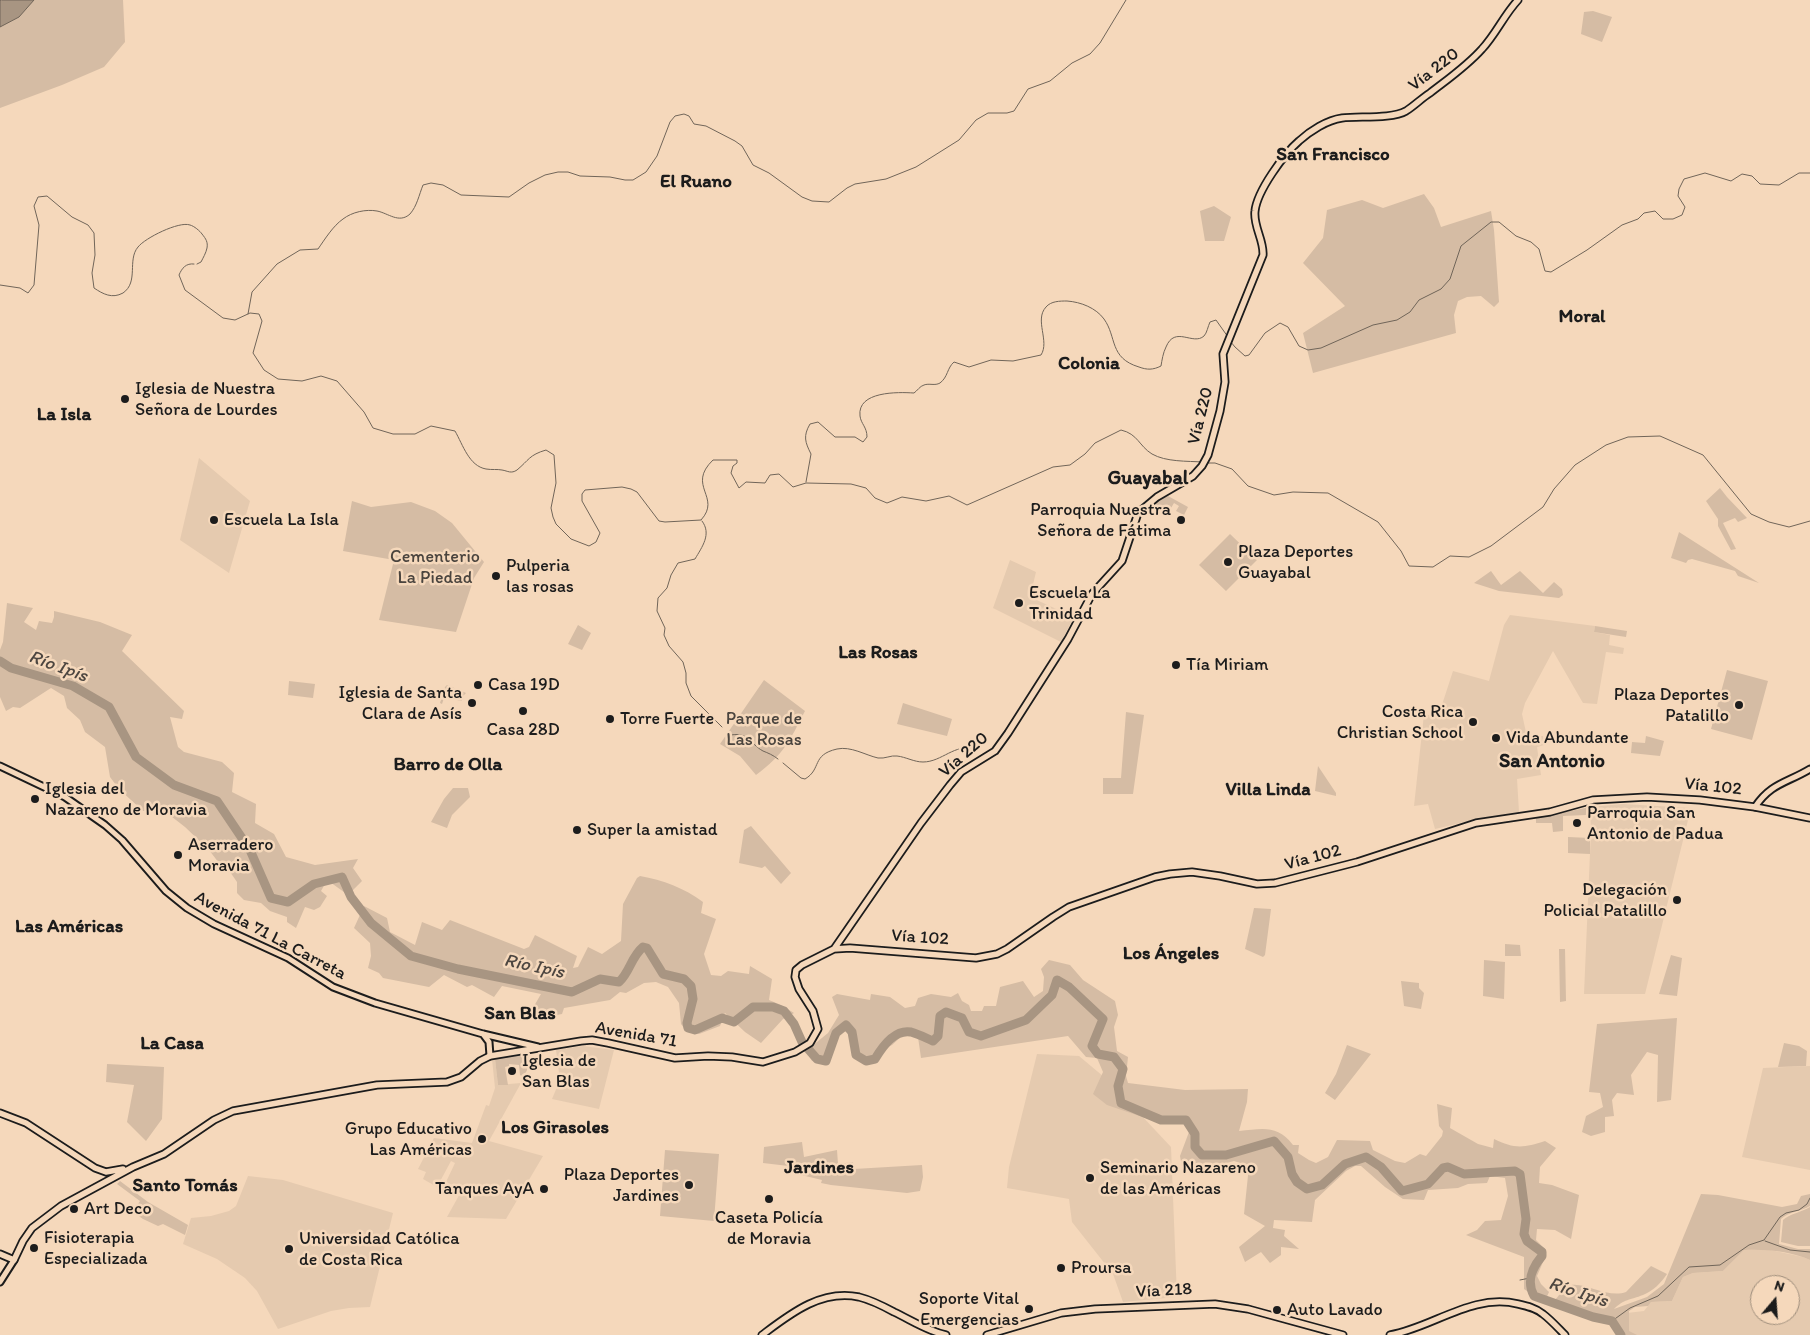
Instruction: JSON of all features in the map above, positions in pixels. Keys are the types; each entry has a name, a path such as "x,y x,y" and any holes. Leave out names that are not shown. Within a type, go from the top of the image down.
{"main road":[{"name":"Vía 220","path":"834,949 950,785 961,772 995,751 1008,733 1068,639 1092,594 1122,561 1138,513 1157,497 1193,476 1202,466 1208,455 1220,411 1225,382 1223,354 1263,255 1264,249 1255,220 1257,202 1277,167 1298,141 1314,130 1339,119 1364,116 1393,116 1406,111 1470,62 1484,48 1518,0"},
{"name":"Vía 102","path":"834,949 850,948 976,958 986,957 1007,950 1069,907 1155,877 1192,872 1256,884 1275,883 1357,862 1476,823 1550,812 1593,800 1657,797 1714,801 1810,818"},
{"path":"842,937 843,943 850,948"},
{"name":"Avenida 71","path":"490,1056 592,1040 675,1058 732,1057 763,1062 795,1052 810,1043 818,1029 817,1021 799,989 795,977 796,970 834,949"},
{"path":"0,1254 14,1260 32,1228 71,1199 133,1167 164,1154 214,1120 233,1111 378,1085 447,1082 461,1077 480,1061 490,1056"},
{"path":"0,1113 26,1123 95,1168 111,1172 133,1167"},
{"path":"92,1188 98,1181 99,1176 95,1168"},
{"path":"762,1335 798,1309 810,1303 836,1296 858,1297 880,1305 930,1330 946,1335"},
{"path":"1390,1335 1423,1325 1469,1306 1501,1301 1532,1307 1542,1313 1565,1335"},
{"name":"Vía 218","path":"987,1335 1061,1313 1095,1309 1216,1304 1248,1309 1343,1335"}],"street":[{"name":"Avenida 71 La Carreta","path":"0,766 65,797 96,818 122,840 166,891 204,919 288,958 340,990 375,1003 483,1034 538,1047"},
{"path":"1755,807 1763,795 1777,784 1810,770"},
{"path":"483,1034 489,1042 490,1056"},
{"path":"0,1282 14,1260"}],"shaded area":[{"path":"34,0 19,17 0,27 0,1"},
{"name":"Escuela La Isla","path":"199,458 250,501 229,573 180,540"},
{"name":"Escuela La Trinidad","path":"1010,560 1036,572 1030,597 1074,617 1061,642 993,608"},
{"name":"Costa Rica Christian School","path":"1510,615 1595,626 1594,632 1610,635 1609,645 1624,648 1623,654 1606,652 1597,704 1583,703 1553,651 1525,703 1522,714 1527,737 1543,736 1544,745 1537,747 1541,775 1517,779 1519,812 1435,829 1428,804 1414,806 1424,714 1438,717 1453,671 1489,681 1504,625"},
{"path":"1623,804 1691,808 1645,994 1584,994 1591,830 1590,807"},
{"path":"583,1046 614,1050 599,1109 552,1099 560,1080 556,1050"},
{"name":"Seminario Nazareno de las Américas","path":"1037,1054 1079,1056 1110,1082 1171,1147 1177,1297 1123,1302 1113,1274 1072,1222 1069,1199 1007,1188 1009,1167"},
{"name":"Grupo Educativo Las Américas","path":"492,1059 495,1059 498,1085 521,1083 489,1141 543,1156 506,1219 447,1217 462,1190 446,1182 455,1163 451,1161 437,1187 423,1179 426,1172 418,1169 434,1138 472,1143 486,1105 489,1106 495,1088"},
{"path":"1810,1066 1810,1170 1742,1157 1763,1068"},
{"name":"Universidad Católica de Costa Rica","path":"248,1176 283,1180 393,1213 370,1307 331,1311 278,1329 257,1291 245,1278 217,1259 183,1244 191,1218 211,1216 229,1211 236,1206"},
{"path":"1766,1249 1810,1260 1810,1335 1630,1335 1625,1326 1627,1313 1644,1311 1651,1302 1672,1301 1683,1277 1693,1273 1723,1271 1744,1250"}],"green space":[{"path":"17,0 123,0 125,42 104,67 0,108 0,12"},
{"path":"1593,11 1612,17 1602,42 1581,34 1584,12"},
{"path":"1424,194 1434,208 1441,227 1491,211 1499,302 1494,307 1481,296 1467,297 1458,301 1454,315 1456,333 1313,373 1303,333 1345,306 1303,263 1323,238 1327,210 1362,200 1383,208"},
{"path":"1214,206 1231,217 1224,241 1205,241 1200,211"},
{"path":"1720,488 1747,518 1738,522 1735,518 1723,523 1736,549 1731,550 1718,526 1718,519 1706,501"},
{"path":"1168,496 1188,507 1184,515 1176,511 1179,506 1174,503 1171,508 1165,505 1162,509 1154,506 1148,516 1146,515 1153,502"},
{"name":"Cementerio La Piedad","path":"352,501 371,507 411,502 435,511 452,523 484,562 474,578 456,632 379,620 394,560 343,551"},
{"path":"1679,532 1759,583 1738,576 1735,571 1692,559 1686,563 1671,558"},
{"name":"Plaza Deportes Guayabal","path":"1230,534 1257,560 1226,591 1199,565"},
{"path":"1491,571 1501,585 1520,571 1543,593 1554,582 1562,589 1563,595 1559,598 1499,591 1474,583"},
{"path":"7,603 33,608 24,622 36,630 39,621 52,623 54,611 100,622 132,635 122,651 184,711 182,719 170,717 178,747 184,752 222,762 234,773 232,792 256,804 255,823 274,834 286,857 315,865 358,859 353,868 362,881 348,895 330,882 325,884 321,891 327,896 320,907 314,910 305,907 296,928 287,922 287,917 270,911 261,903 244,900 237,893 237,882 226,866 222,867 209,850 185,827 167,813 143,811 119,789 110,777 105,747 85,732 80,720 67,708 64,696 51,688 20,708 13,707 6,711 0,697 0,650 3,642"},
{"path":"578,625 591,633 582,650 568,644"},
{"path":"1595,626 1627,631 1626,637 1594,632"},
{"name":"Plaza Deportes Patalillo","path":"1727,670 1768,681 1752,740 1711,729"},
{"name":"Parque de Las Rosas","path":"764,680 805,711 780,754 756,775 740,756 720,744"},
{"path":"289,681 315,684 313,698 288,695"},
{"path":"447,685 466,693 461,698 462,701 444,698 442,704 440,703"},
{"path":"903,703 952,719 947,736 897,724"},
{"path":"1126,712 1144,715 1133,794 1103,794 1103,778 1121,778"},
{"path":"1646,736 1664,741 1660,756 1631,753 1632,742 1645,743"},
{"path":"1318,766 1336,793 1336,796 1315,791"},
{"path":"453,788 468,788 470,797 452,815 447,828 431,822 444,799"},
{"path":"1590,807 1590,811 1586,811 1586,815 1563,816 1563,831 1553,832 1552,823 1536,823 1536,818"},
{"path":"751,826 791,873 781,884 765,866 762,868 739,863 744,830"},
{"path":"1568,837 1590,838 1590,854 1568,853"},
{"path":"640,876 665,882 681,889 703,902 701,913 716,919 704,954 711,975 721,976 728,971 749,974 750,966 772,979 769,1000 794,1013 783,1019 761,1043 745,1032 725,1013 720,1026 699,1034 687,1032 681,1024 679,1003 668,987 656,982 644,983 626,993 620,992 610,1000 564,1008 562,1014 525,1021 518,1020 530,1013 541,994 502,986 494,997 472,985 467,987 444,975 429,987 383,978 379,973 368,968 371,956 370,943 354,928 364,906 387,918 390,932 415,945 422,922 442,930 450,920 524,949 529,947 535,935 577,956 573,968 578,967 588,947 602,954 621,941 623,904 637,878"},
{"path":"1254,908 1271,909 1265,955 1263,957 1245,949"},
{"path":"1505,944 1520,945 1521,956 1505,956"},
{"path":"1559,949 1565,949 1566,1001 1560,1002"},
{"path":"1671,955 1682,958 1677,996 1659,994"},
{"path":"1049,960 1070,965 1083,980 1115,1001 1118,1015 1114,1027 1117,1051 1128,1057 1126,1076 1128,1083 1185,1090 1248,1089 1247,1102 1239,1131 1269,1129 1275,1131 1287,1138 1293,1145 1299,1145 1298,1153 1316,1163 1328,1157 1337,1140 1370,1141 1373,1150 1395,1161 1405,1163 1420,1154 1426,1156 1442,1136 1443,1131 1439,1126 1437,1104 1452,1108 1450,1128 1478,1144 1493,1148 1494,1139 1513,1146 1531,1145 1545,1141 1556,1148 1540,1167 1539,1183 1552,1185 1579,1195 1571,1239 1555,1230 1537,1229 1536,1240 1546,1250 1546,1255 1537,1276 1541,1284 1549,1292 1544,1303 1524,1289 1524,1257 1466,1235 1477,1230 1485,1221 1501,1220 1508,1196 1505,1178 1490,1176 1487,1183 1468,1184 1458,1188 1428,1190 1424,1200 1403,1199 1385,1187 1361,1166 1355,1166 1346,1171 1315,1200 1312,1222 1274,1220 1273,1228 1285,1230 1284,1236 1299,1249 1281,1247 1281,1255 1270,1263 1261,1252 1245,1262 1239,1247 1265,1226 1244,1214 1249,1166 1234,1161 1219,1165 1199,1175 1182,1167 1180,1156 1189,1132 1185,1123 1157,1122 1107,1105 1093,1094 1103,1072 1097,1058 1086,1057 1068,1036 921,1058 918,1037 903,1035 892,1045 867,1058 858,1054 855,1032 846,1024 834,1036 821,1062 812,1061 806,1051 828,1033 839,1015 832,997 837,994 870,1000 871,994 890,997 905,1008 915,1006 918,998 931,994 951,997 958,993 962,1001 969,1005 971,1011 982,1011 984,1006 996,1006 1000,987 1023,981 1034,997 1043,991 1044,977 1041,969"},
{"path":"1484,960 1505,962 1504,999 1483,996"},
{"path":"1401,981 1419,983 1419,988 1424,993 1421,1009 1404,1006"},
{"path":"1677,1018 1671,1100 1657,1102 1658,1055 1647,1052 1631,1075 1634,1095 1617,1093 1612,1100 1614,1116 1605,1117 1605,1132 1591,1136 1582,1132 1586,1116 1603,1107 1600,1093 1589,1092 1597,1024"},
{"path":"1784,1043 1799,1046 1807,1051 1806,1066 1778,1067"},
{"path":"1347,1045 1371,1054 1335,1100 1325,1093 1336,1074"},
{"path":"529,1053 527,1070 521,1083 522,1076 520,1075 519,1065 509,1064 509,1066 505,1067 508,1085 498,1085 495,1059"},
{"path":"107,1064 164,1067 162,1119 146,1141 127,1122 134,1085 106,1082"},
{"path":"802,1142 804,1157 837,1150 838,1164 853,1162 854,1169 922,1165 923,1177 920,1191 907,1193 831,1185 821,1183 822,1180 797,1174 797,1167 763,1163 764,1147"},
{"name":"Plaza Deportes Jardines","path":"665,1150 719,1154 714,1221 660,1216"},
{"path":"120,1181 148,1202 188,1225 185,1235 163,1224 158,1226 133,1212 140,1201 117,1184"},
{"path":"1701,1194 1718,1195 1782,1207 1797,1204 1801,1196 1810,1194 1810,1206 1781,1219 1779,1244 1798,1249 1810,1249 1810,1260 1778,1251 1744,1250 1723,1271 1693,1273 1683,1277 1672,1301 1651,1302 1648,1306 1635,1307 1629,1311 1629,1331 1637,1335 1623,1335 1609,1322 1596,1320 1566,1308 1552,1306 1554,1301 1568,1286 1580,1285 1603,1292 1619,1294 1626,1292 1651,1266 1667,1274 1662,1281 1650,1291 1624,1301 1614,1309 1647,1297 1664,1284"},
{"path":"1810,1207 1810,1246 1798,1246 1781,1242 1783,1220"}],"waterway":[{"path":"248,314 252,292 277,264 300,250 318,249 336,225 351,215 373,210 393,217 406,217 414,208 423,185 431,183 443,185 461,195 509,197 529,183 545,175 558,172 568,172 580,176 633,180 646,172 657,156 670,122 675,116 684,114 689,116 694,124 706,126 735,141 742,146 753,165 769,173 802,197 812,201 829,202 855,184 886,179 916,167 959,140 976,120 988,113 1014,111 1028,89 1050,81 1072,63 1090,54 1100,43 1126,0"},
{"path":"1230,341 1245,356 1249,355 1265,333 1280,323 1288,327 1299,346 1308,350 1321,348 1373,325 1397,320 1410,312 1419,300 1441,289 1450,279 1461,246 1491,222 1499,222 1516,236 1531,242 1539,249 1545,271 1551,272 1587,250 1622,225 1638,219 1644,213 1655,211 1663,219 1673,219 1682,215 1685,207 1678,196 1684,179 1705,173 1731,181 1742,174 1752,176 1760,184 1779,185 1799,173 1810,173"},
{"path":"0,285 20,288 28,293 34,285 39,225 34,206 38,197 47,196 72,217 88,225 94,233 95,255 92,273 94,288 104,294 115,296 123,293 131,283 133,258 138,247 162,231 178,225 190,225 200,231 206,239 207,248 205,254 201,262 197,264"},
{"path":"194,264 185,266 179,275 185,290 223,318 235,320 250,313 259,314 262,321 253,353 264,370 278,379 302,381 321,376 337,381 364,412 373,428 393,434 415,434 431,426 455,431 475,464 486,469 513,472 540,452 546,450 554,455 556,483 551,508 553,517 556,524 571,539 589,546 596,542 600,533 582,501 582,494 585,490 622,487 631,489 637,492 659,521 701,520 708,505 703,477 713,460 737,460 731,473 739,488 746,482 765,483 770,475 779,474 793,487 806,483 851,484 866,488 875,498 887,503 902,497 926,501 949,496 967,505 1053,467 1070,465 1085,454 1095,443 1121,430 1131,434 1148,451 1158,457 1177,461 1203,462"},
{"path":"806,482 811,454 806,442 806,436 810,424 818,422 835,437 855,437 863,442 867,437 860,416 861,408 872,397 889,393 914,393 926,384 938,384 945,378 954,362 969,367 991,360 1013,361 1041,355 1044,343 1041,318 1046,307 1053,302 1067,301 1078,303 1088,306 1097,312 1108,326 1118,353 1129,363 1145,369 1161,366 1166,347 1174,337 1200,338 1205,335 1210,322 1216,320 1228,337"},
{"path":"1207,463 1215,463 1232,469 1248,486 1274,495 1293,492 1328,493 1378,522 1401,551 1409,566 1433,567 1450,556 1469,557 1491,546 1543,507 1554,489 1575,465 1606,445 1628,437 1660,436 1703,455 1751,514 1769,522 1789,527 1810,521"},
{"path":"702,521 706,531 703,545 695,559 678,563 671,575 667,588 658,598 657,611 665,628 664,635 669,646 683,662 686,683 691,696 722,727"},
{"name":"Río Ipís","path":"0,661 11,668 73,686 109,707 136,757 174,785 217,801 250,850 271,898 288,902 314,884 342,877 351,897 371,923 411,956 458,969 572,992 600,979 619,982 626,974 639,951 643,947 647,948 663,974 684,979 691,986 693,999 687,1023 688,1028 695,1030 722,1018 734,1022 753,1007 773,1007 784,1011 794,1024 802,1042 817,1059 826,1061 836,1033 846,1025 852,1032 856,1055 866,1061 875,1059 885,1044 900,1033 911,1032 933,1041 938,1036 940,1016 946,1012 962,1018 969,1032 981,1036 1026,1020 1052,995 1057,980 1069,987 1103,1019 1092,1046 1098,1054 1114,1057 1123,1069 1118,1086 1121,1103 1161,1120 1186,1120 1195,1134 1195,1147 1202,1155 1226,1155 1274,1141 1288,1157 1292,1174 1297,1182 1307,1189 1322,1185 1345,1164 1366,1157 1381,1167 1402,1191 1428,1184 1443,1168 1448,1167 1464,1174 1515,1171 1520,1174 1526,1219 1524,1234 1527,1241 1542,1252 1542,1256 1535,1265 1530,1280 1534,1296 1593,1317 1612,1321 1621,1335"},
{"path":"727,733 746,737 763,751 778,759"},
{"path":"783,763 801,778 805,779 814,771 823,755 842,748 878,758 897,756 923,762 936,759 961,748 974,749"},
{"path":"1612,1321 1630,1308 1658,1296 1689,1267 1720,1265 1749,1245 1764,1240 1780,1217 1786,1213 1799,1210 1807,1204 1810,1198"},
{"path":"1765,1241 1790,1250 1810,1252"},
{"path":"1520,1280 1530,1278"}],"place":[{"name":"Iglesia de Nuestra Señora de Lourdes","path":"125,399"},
{"name":"Escuela La Isla","path":"214,520"},
{"name":"Parroquia Nuestra Señora de Fátima","path":"1181,520"},
{"name":"Plaza Deportes Guayabal","path":"1228,562"},
{"name":"Pulperia las rosas","path":"496,576"},
{"name":"Escuela La Trinidad","path":"1019,603"},
{"name":"Tía Miriam","path":"1176,665"},
{"name":"Casa 19D","path":"478,685"},
{"name":"Iglesia de Santa Clara de Asís","path":"472,703"},
{"name":"Plaza Deportes Patalillo","path":"1739,705"},
{"name":"Casa 28D","path":"523,711"},
{"name":"Torre Fuerte","path":"610,719"},
{"name":"Costa Rica Christian School","path":"1473,722"},
{"name":"Vida Abundante","path":"1496,738"},
{"name":"Iglesia del Nazareno de Moravia","path":"35,799"},
{"name":"Parroquia San Antonio de Padua","path":"1577,823"},
{"name":"Super la amistad","path":"577,830"},
{"name":"Aserradero Moravia","path":"178,855"},
{"name":"Delegación Policial Patalillo","path":"1677,900"},
{"name":"Iglesia de San Blas","path":"512,1071"},
{"name":"Grupo Educativo Las Américas","path":"482,1139"},
{"name":"Seminario Nazareno de las Américas","path":"1090,1178"},
{"name":"Plaza Deportes Jardines","path":"689,1185"},
{"name":"Tanques AyA","path":"544,1189"},
{"name":"Caseta Policía de Moravia","path":"769,1199"},
{"name":"Art Deco","path":"74,1209"},
{"name":"Fisioterapia Especializada","path":"34,1248"},
{"name":"Universidad Católica de Costa Rica","path":"289,1249"},
{"name":"Proursa","path":"1061,1268"},
{"name":"Soporte Vital Emergencias","path":"1029,1309"},
{"name":"Auto Lavado","path":"1277,1310"}],"district":[{"name":"San Francisco","path":"1333,155"},
{"name":"El Ruano","path":"696,182"},
{"name":"Moral","path":"1582,317"},
{"name":"Colonia","path":"1089,364"},
{"name":"La Isla","path":"64,415"},
{"name":"Guayabal","path":"1148,479"},
{"name":"Las Rosas","path":"878,653"},
{"name":"San Antonio","path":"1552,762"},
{"name":"Barro de Olla","path":"448,765"},
{"name":"Villa Linda","path":"1268,790"},
{"name":"Las Américas","path":"69,927"},
{"name":"Los Ángeles","path":"1171,954"},
{"name":"San Blas","path":"520,1014"},
{"name":"La Casa","path":"172,1044"},
{"name":"Los Girasoles","path":"555,1128"},
{"name":"Jardines","path":"819,1168"},
{"name":"Santo Tomás","path":"185,1186"}]}
